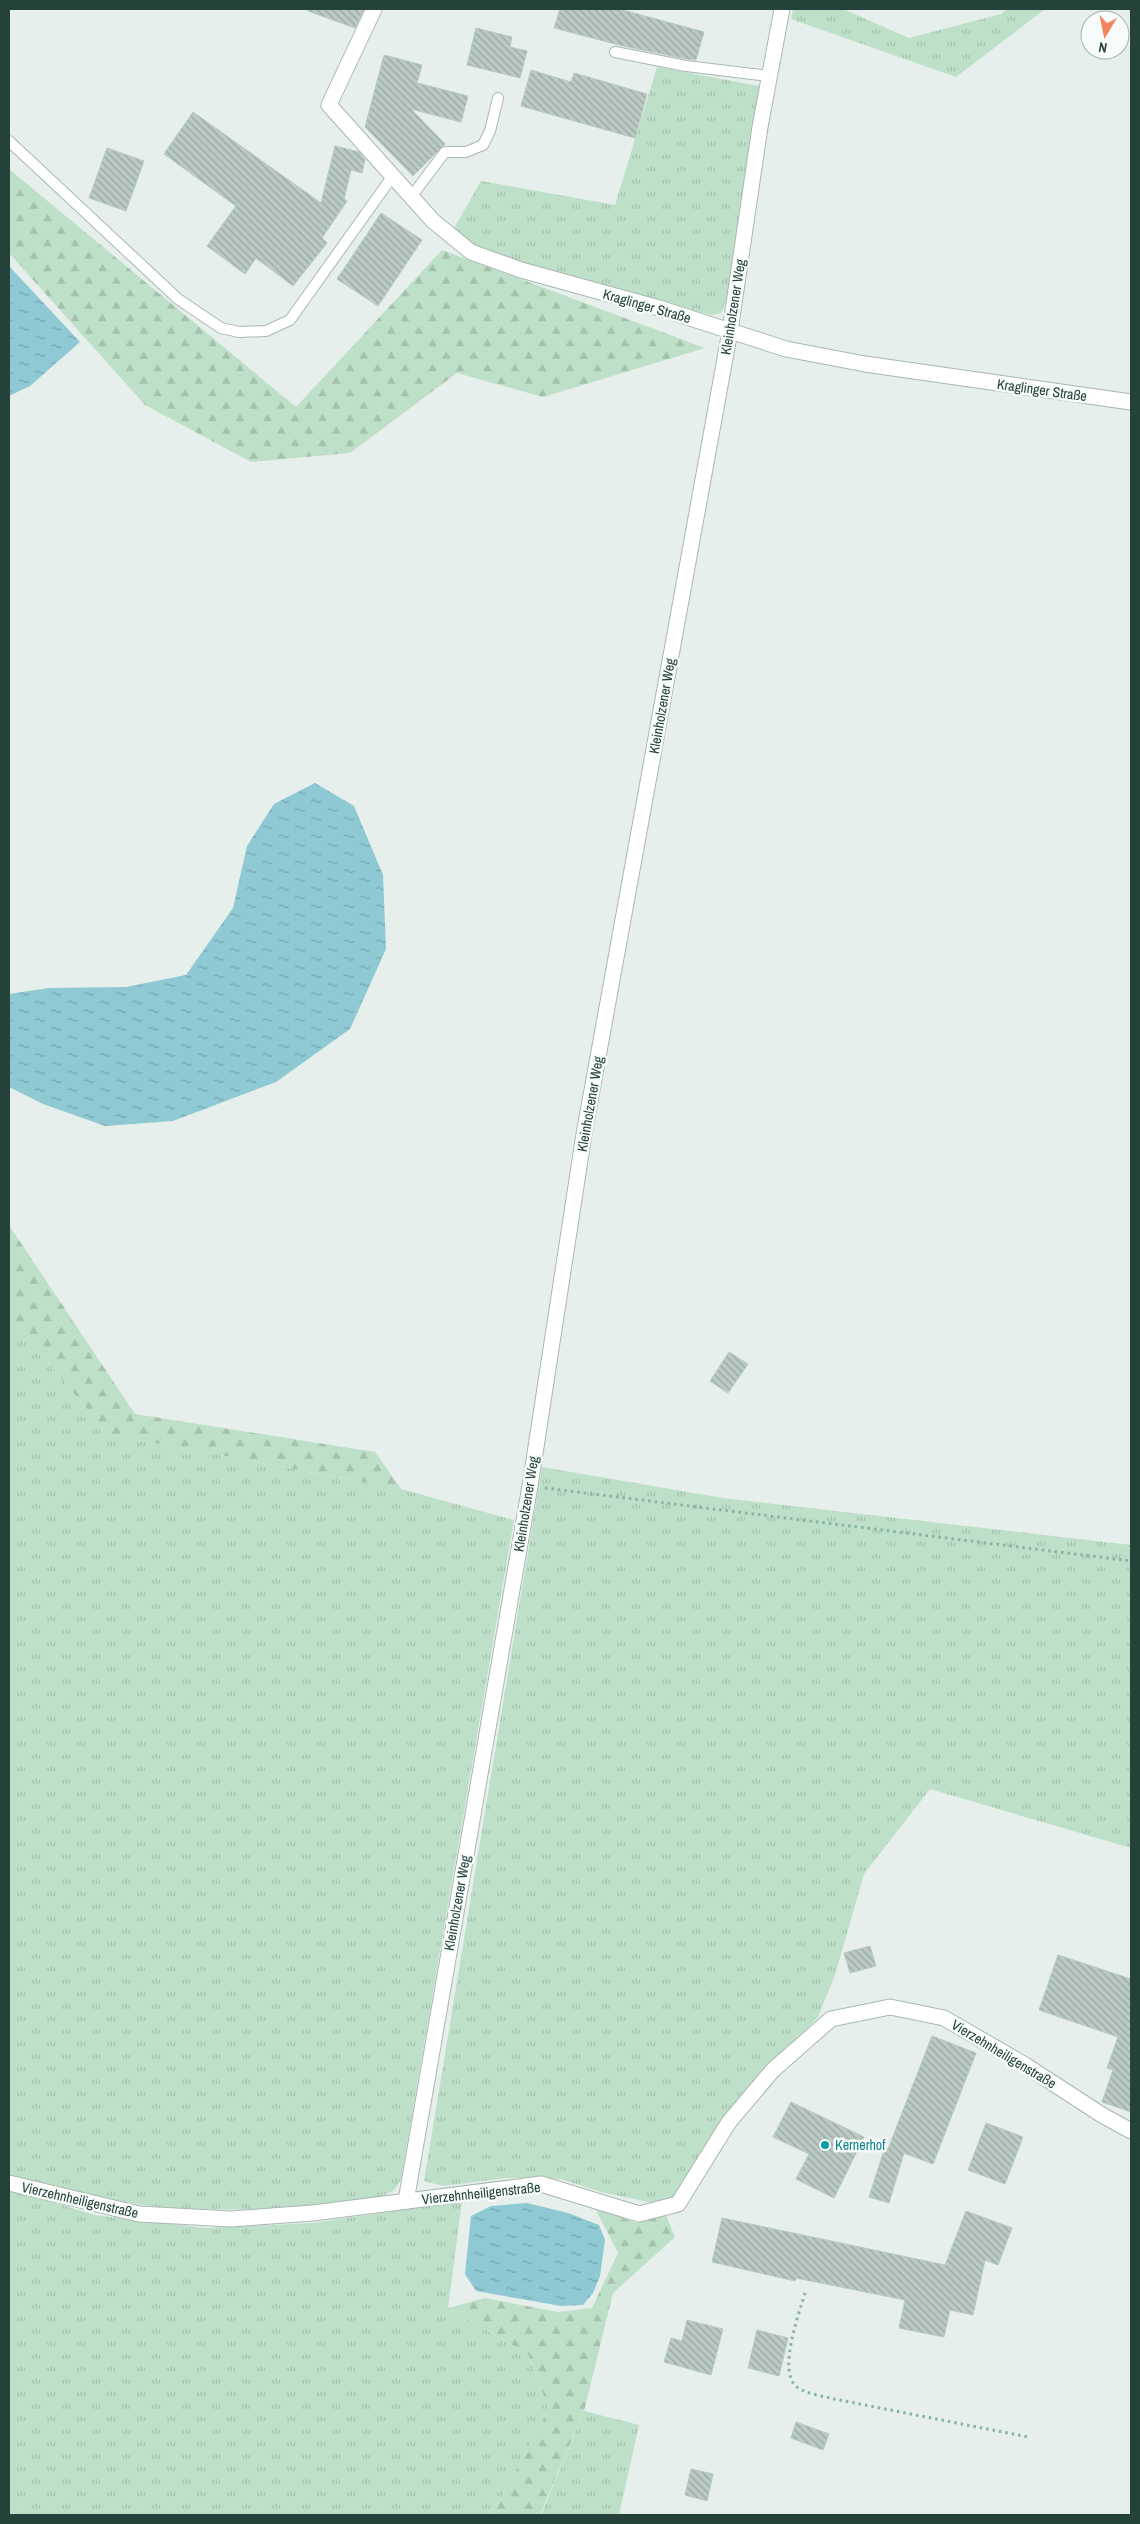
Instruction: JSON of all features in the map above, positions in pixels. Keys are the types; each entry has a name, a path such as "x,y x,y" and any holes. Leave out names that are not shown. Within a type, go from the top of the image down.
{"street":[{"name":"Kraglinger Straße","path":"374,9 330,105 392,177 433,220 471,252 521,270 786,349 865,364 1131,402"},
{"name":"Kleinholzener Weg","path":"406,2201 530,1486 584,1134 730,331 769,76 782,9"},
{"name":"Vierzehnheiligenstraße","path":"9,2183 139,2214 232,2219 313,2213 541,2184 639,2214 678,2204 729,2122 772,2070 831,2019 890,2007 944,2018 1025,2065 1102,2115 1131,2131"}],"lane":[{"path":"614,52 686,66 769,76"},
{"path":"411,197 445,152 466,152 478,149 484,145 490,131 498,98"},
{"path":"9,141 178,300 221,328 239,332 266,331 290,320 392,177"}],"path":[{"path":"530,1486 1131,1561"},
{"path":"805,2293 787,2362 788,2374 795,2386 807,2392 834,2399 1028,2437"}],"green space":[{"path":"793,9 843,9 909,38 1001,14 1007,9 1045,9 956,77 791,19"},
{"path":"657,67 759,86 764,100 727,299 721,313 711,315 524,267 480,250 453,230 481,181 615,205"},
{"path":"9,169 296,407 442,250 705,348 543,397 457,373 350,453 251,462 145,405 9,253"},
{"path":"9,1225 135,1414 375,1452 401,1489 107,1434 9,1314"},
{"path":"9,1314 107,1434 401,1489 514,1520 401,2179 395,2189 379,2197 319,2206 282,2208 208,2209 158,2207 120,2201 9,2175"},
{"path":"542,1467 723,1498 1131,1545 1131,1848 930,1789 864,1874 835,1975 818,2017 770,2067 677,2196 659,2204 605,2193 560,2179 507,2178 443,2186 424,2181"},
{"path":"9,2189 95,2215 206,2228 313,2223 462,2201 448,2308 528,2354 549,2409 492,2515 9,2515"},
{"path":"595,2208 636,2223 666,2215 675,2237 613,2293 584,2411 540,2515 492,2515 549,2409 528,2354 448,2308 485,2298 558,2312 592,2308 618,2253"},
{"path":"584,2411 639,2425 619,2515 541,2515"}],"water":[{"path":"9,266 80,342 30,386 9,396"},
{"path":"315,783 354,806 383,875 386,949 350,1029 276,1082 173,1121 105,1126 43,1104 9,1087 9,994 49,988 126,987 186,975 233,908 247,846 274,804"},
{"path":"527,2203 568,2213 599,2225 605,2240 600,2276 593,2293 583,2305 561,2306 476,2291 465,2274 471,2216 491,2206"}],"building":[{"path":"308,9 364,9 355,28 308,11"},
{"path":"560,9 619,9 704,32 696,60 687,59 623,46 554,28"},
{"path":"476,28 512,37 510,47 527,51 520,78 467,65"},
{"path":"384,55 422,65 417,83 468,96 461,122 411,109 445,144 413,176 365,127"},
{"path":"531,70 571,82 574,73 647,94 635,138 521,106"},
{"path":"193,112 321,203 335,146 359,152 365,159 362,173 351,170 344,199 347,201 322,238 327,243 293,286 256,258 245,274 207,246 236,206 164,154"},
{"path":"107,148 144,161 126,211 89,198"},
{"path":"381,213 422,240 378,306 337,279"},
{"path":"729,1352 748,1364 728,1393 710,1381"},
{"path":"870,1946 876,1966 850,1973 844,1953"},
{"path":"1058,1955 1131,1979 1131,2112 1102,2102 1113,2070 1107,2068 1118,2037 1039,2010"},
{"path":"932,2036 976,2053 933,2164 904,2153 889,2203 869,2197 885,2147 888,2149"},
{"name":"Kernerhof","path":"791,2102 864,2137 834,2198 796,2179 809,2154 773,2137"},
{"path":"986,2123 1023,2137 1005,2184 968,2170"},
{"path":"966,2211 1012,2228 998,2265 985,2260 973,2315 950,2310 944,2337 899,2328 905,2300 796,2278 795,2281 712,2262 722,2218 945,2265"},
{"path":"687,2320 723,2329 711,2375 664,2362 671,2338 682,2341"},
{"path":"757,2330 788,2338 779,2376 748,2368"},
{"path":"796,2422 829,2434 823,2450 791,2438"},
{"path":"691,2469 713,2474 707,2501 685,2495"}],"place":[{"name":"Kernerhof","path":"825,2145"}]}
